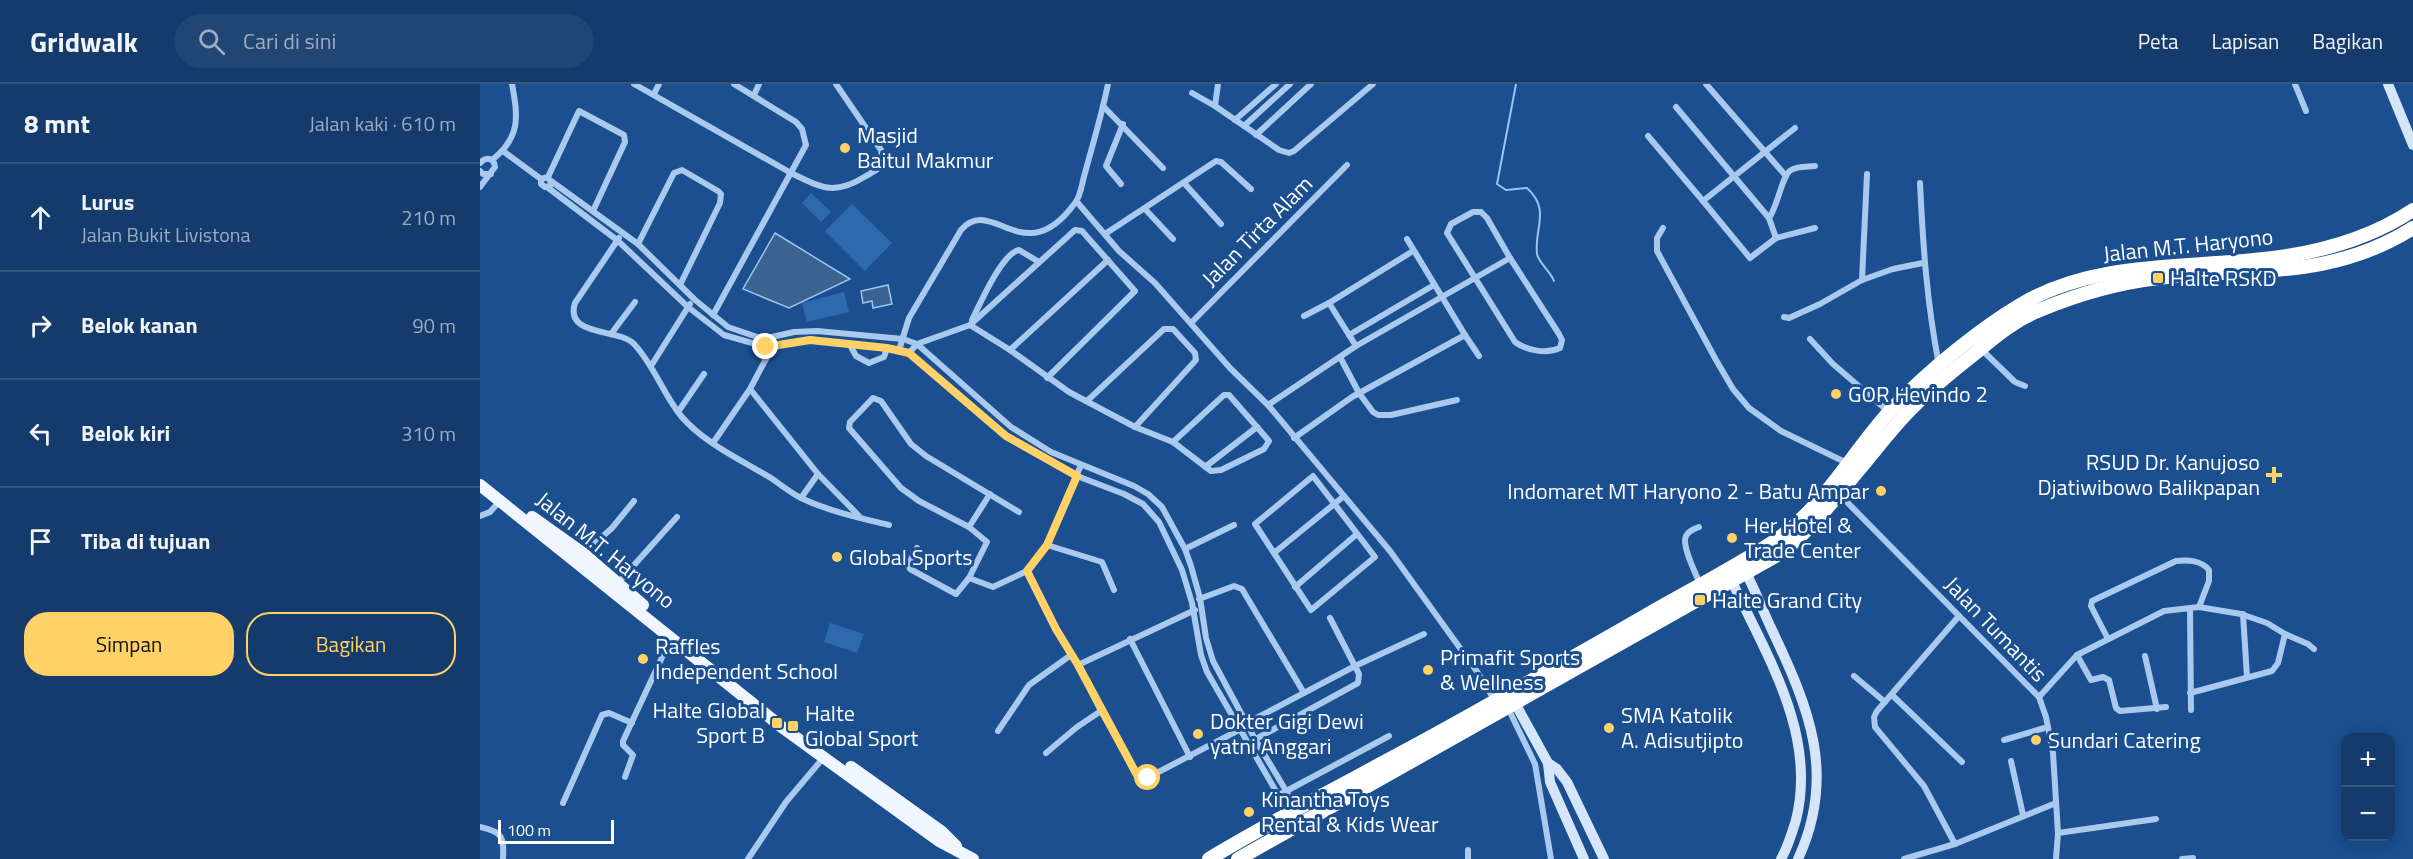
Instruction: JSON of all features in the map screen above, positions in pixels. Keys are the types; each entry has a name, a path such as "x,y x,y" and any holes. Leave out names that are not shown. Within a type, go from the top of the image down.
{"highway":[{"name":"Jalan M.T. Haryono","path":"1743,567 1779,554 1795,542 1839,494 1890,412 1939,366 2028,301 2068,284 2125,271 2255,260 2342,244 2374,233 2413,210"},
{"name":"Jalan M.T. Haryono","path":"1239,859 1511,706 1743,567 1783,535 1911,408 1955,368 2015,322 2065,300 2121,284 2202,274 2280,270 2345,259 2381,246 2413,228"},
{"name":"Jalan M.T. Haryono","path":"1209,859 1700,585 1729,575"}],"main road":[{"name":"Jalan M.T. Haryono","path":"480,475 502,498 726,684 832,759"},
{"name":"Jalan M.T. Haryono","path":"480,485 584,554 717,669 939,841 968,856"}],"street":[{"path":"481,159 492,160 503,151 517,121 512,84"},
{"path":"634,84 791,174 818,186 834,189 850,186 882,166 883,157 881,150 836,84"},
{"path":"654,94 659,84"},
{"path":"713,315 806,145 802,129 796,122 734,84"},
{"path":"754,95 759,84"},
{"path":"899,350 909,318 967,223 975,219 986,220 1032,235 1053,228 1077,202 1108,84"},
{"path":"1215,106 1218,84"},
{"path":"1235,120 1276,84"},
{"path":"1244,126 1290,84"},
{"path":"1256,135 1311,84"},
{"path":"1192,93 1279,150 1290,153 1372,84"},
{"path":"1706,84 1766,150 1786,176"},
{"path":"2295,84 2306,111"},
{"path":"2388,84 2413,145"},
{"path":"1103,106 1123,124 1163,168"},
{"path":"1676,107 1769,218 1776,238"},
{"path":"593,211 625,142 624,135 579,111 547,179 550,186 547,187 617,240 687,307 724,335 766,347 810,340 887,348 909,353 1006,436 1077,476 1143,504 1152,512 1177,556 1192,603 1203,664 1279,795 1293,811"},
{"path":"1121,184 1106,166 1123,124"},
{"path":"1703,201 1795,128"},
{"path":"1648,136 1750,258 1776,238 1815,228"},
{"path":"503,151 623,232 694,299 728,327 763,339 794,332 817,331 903,339 917,344 1011,427 1051,452 1148,494 1162,507 1185,549 1200,598 1206,638 1213,661 1255,739 1287,789 1293,811"},
{"path":"480,187 495,167 492,160"},
{"path":"1105,234 1219,161 1251,189"},
{"name":"Jalan Tirta Alam","path":"1191,323 1347,165"},
{"path":"1769,218 1778,204 1786,176 1794,169 1815,166"},
{"path":"638,244 674,173 682,170 718,191 721,194 720,203 680,285"},
{"path":"480,171 486,175 491,174"},
{"path":"1862,280 1867,174"},
{"path":"1185,183 1221,224"},
{"path":"1920,183 1923,263 1939,366"},
{"path":"1077,202 1119,251 1155,283 1230,368 1268,405 1417,586 1495,701"},
{"path":"1145,209 1173,239"},
{"path":"1473,212 1483,213 1559,334 1562,340 1560,348 1537,350 1524,348 1515,342 1477,278 1447,233 1451,224 1473,212"},
{"path":"1663,228 1657,238 1657,251 1733,389 1749,408 1767,422 1854,467"},
{"path":"909,353 917,344 970,325 1077,229 1082,231 1135,291 1047,378"},
{"path":"623,232 575,303 573,311 581,325 633,342 651,366 678,412 713,443 801,498 888,525"},
{"path":"1407,239 1479,356"},
{"path":"970,325 991,283 1009,255 1019,250 1039,262"},
{"path":"1304,316 1329,303 1413,250"},
{"path":"1268,405 1356,346 1510,258"},
{"path":"1010,350 1108,260"},
{"path":"1784,317 1789,318 1820,304 1862,280 1893,269 1923,263"},
{"path":"1349,335 1434,285"},
{"path":"651,366 694,299"},
{"path":"611,334 635,302"},
{"path":"1329,303 1356,346"},
{"path":"970,325 1010,350 1047,378 1135,427 1173,442 1211,471 1221,470 1264,449 1269,441 1229,395 1224,395 1173,442"},
{"path":"1087,401 1164,329 1173,329 1195,354 1196,360 1135,427"},
{"path":"1294,438 1359,393 1465,335"},
{"path":"713,443 750,389 767,357 763,339"},
{"path":"1810,339 1833,364 1890,412"},
{"path":"850,345 856,356 869,363 884,357 887,348"},
{"path":"1981,348 2015,382 2025,386"},
{"path":"1340,357 1359,393 1373,412 1384,416 1457,400"},
{"path":"678,412 704,374"},
{"path":"750,389 818,474 861,518"},
{"path":"916,548 908,565 912,570 954,594 958,593 969,578 987,542 969,527 919,501 901,488 849,428 849,424 873,398 878,399 892,414 911,444 926,456 1019,512"},
{"path":"1205,467 1257,428"},
{"path":"969,578 993,587 1027,571 1047,545 1081,465"},
{"path":"801,498 818,474"},
{"path":"1313,476 1334,505 1375,557 1311,610 1255,524 1313,476"},
{"path":"969,527 990,494"},
{"name":"Jalan Tumantis","path":"1839,494 2038,698 2048,727 2053,753 2058,833 2056,859"},
{"path":"1274,554 1344,496"},
{"path":"480,516 493,510 502,498"},
{"path":"584,554 612,528 634,501"},
{"path":"1152,512 1162,507"},
{"path":"618,583 677,517"},
{"path":"1185,549 1234,525"},
{"path":"1699,527 1690,531 1685,539 1685,546 1700,585"},
{"path":"1295,587 1357,534"},
{"path":"1047,545 1102,562 1114,590"},
{"path":"2108,639 2091,606 2092,601 2176,561 2191,561 2209,570 2209,581 2199,607"},
{"path":"1743,567 1795,678 1809,722 1817,784 1810,825 1798,859"},
{"path":"1027,571 1139,778 1148,778 1190,758 1242,731 1304,693 1424,634"},
{"path":"1729,575 1782,686 1794,728 1802,776 1797,814 1791,837 1781,859"},
{"path":"1192,603 1234,586 1242,589 1304,693"},
{"path":"1078,665 1202,607"},
{"path":"2038,698 2077,655 2157,614 2190,608 2199,607 2242,614 2267,623 2314,649"},
{"path":"2190,608 2191,710"},
{"path":"1751,620 1764,612"},
{"path":"2242,614 2247,677"},
{"path":"1955,844 1924,786 1875,727 1874,717 1959,616"},
{"path":"1248,744 1356,686 1360,678 1330,618"},
{"path":"2190,693 2272,671 2276,667 2285,634"},
{"path":"625,777 633,755 623,745 623,741 672,638"},
{"path":"1130,639 1190,758"},
{"path":"998,731 1029,685 1071,655"},
{"path":"2077,655 2091,680 2103,677 2109,680 2117,710 2123,712 2166,707"},
{"path":"2145,656 2157,709"},
{"path":"1854,676 1885,702"},
{"path":"1782,686 1795,678"},
{"path":"1892,695 1962,762"},
{"path":"1511,706 1548,763 1557,769 1568,782 1604,859"},
{"path":"1511,706 1535,764 1551,859"},
{"path":"1046,753 1077,727 1101,711"},
{"path":"563,803 602,715 609,713 632,723"},
{"path":"1235,718 1242,714"},
{"path":"2004,740 2048,727"},
{"path":"1279,795 1389,736"},
{"path":"748,859 786,802 832,759"},
{"path":"2011,761 2023,815"},
{"path":"1548,763 1550,782 1584,859"},
{"path":"1904,859 1919,857 1955,844 2056,803"},
{"path":"2058,833 2156,819"},
{"path":"480,827 500,834 503,859"},
{"path":"1468,850 1468,859"},
{"path":"2182,859 2193,858"}],"shaded area":[{"path":"811,193 831,212 821,222 802,203"},
{"path":"852,204 892,243 865,271 825,231"},
{"path":"775,233 850,279 789,308 743,289"},
{"path":"888,285 892,304 873,308 872,301 863,303 861,291"},
{"path":"844,292 849,312 807,322 802,303"},
{"path":"830,623 864,634 857,653 824,642"}],"waterway":[{"path":"1516,84 1497,184 1506,190 1527,188 1534,196 1540,212 1537,254 1554,281"}],"place":[{"name":"Masjid Baitul Makmur","path":"845,148"},
{"name":"Halte RSKD","path":"2158,278"},
{"name":"GOR Hevindo 2","path":"1836,394"},
{"name":"RSUD Dr. Kanujoso Djatiwibowo Balikpapan","path":"2274,475"},
{"name":"Indomaret MT Haryono 2 - Batu Ampar","path":"1881,491"},
{"name":"Her Hotel & Trade Center","path":"1732,538"},
{"name":"Global Sports","path":"837,557"},
{"name":"Halte Grand City","path":"1700,600"},
{"name":"Raffles Independent School","path":"643,659"},
{"name":"Primafit Sports & Wellness","path":"1428,670"},
{"name":"Halte Global Sport B","path":"777,723"},
{"name":"Halte Global Sport","path":"793,726"},
{"name":"SMA Katolik A. Adisutjipto","path":"1609,728"},
{"name":"Dokter Gigi Dewi yatni Anggari","path":"1198,734"},
{"name":"Sundari Catering","path":"2036,740"},
{"name":"Kinantha Toys Rental & Kids Wear","path":"1249,812"}],"route":[{"path":"766,347 810,340 887,348 909,353 1006,436 1077,476 1047,545 1027,571 1056,629 1137,775 1141,779 1148,778"}]}
